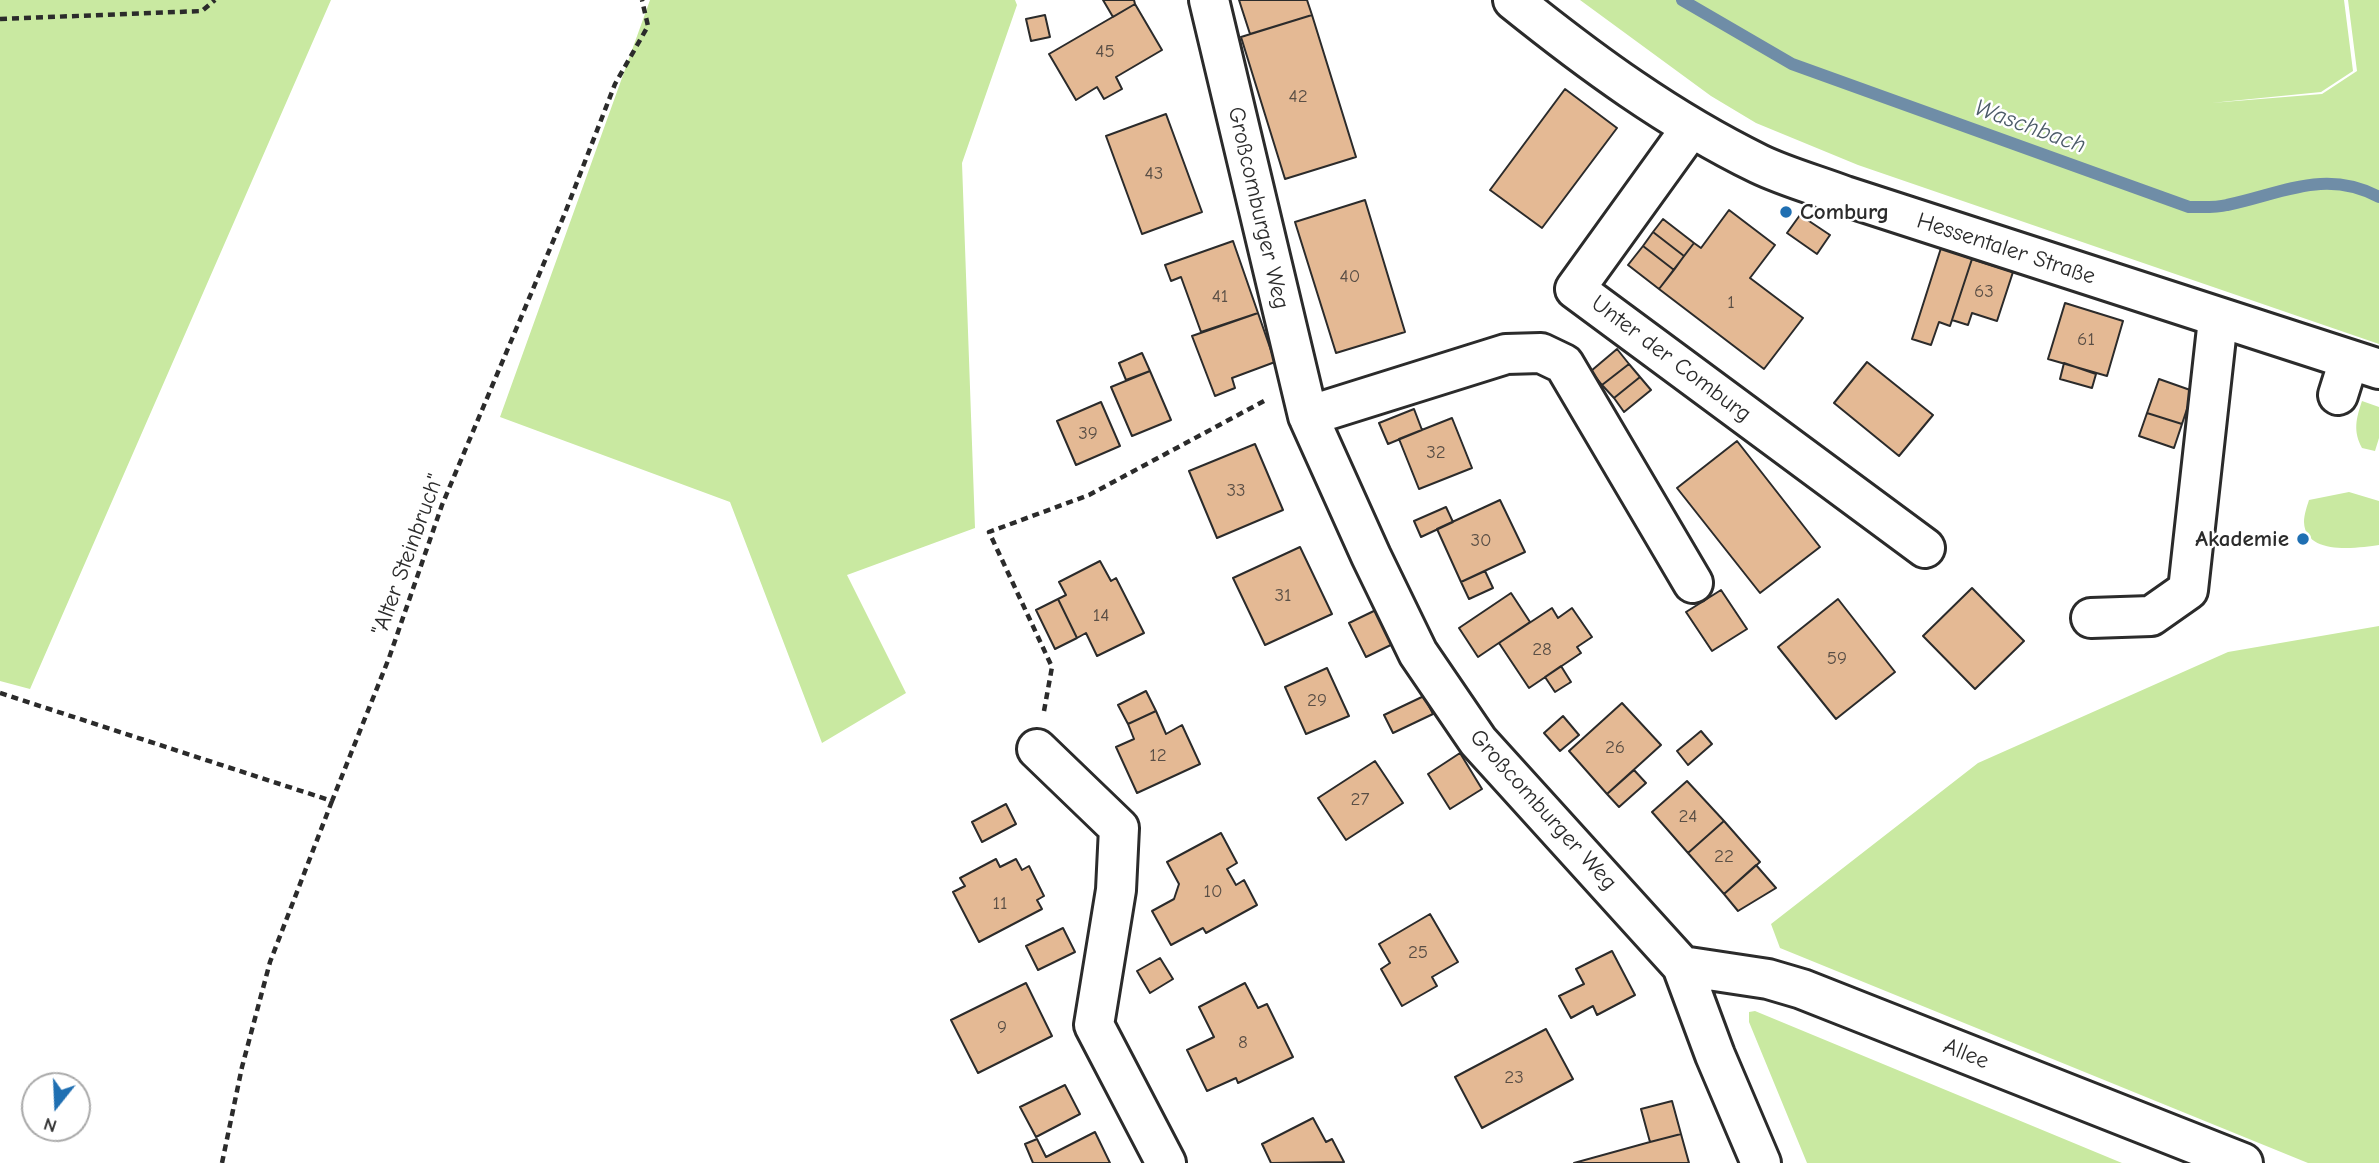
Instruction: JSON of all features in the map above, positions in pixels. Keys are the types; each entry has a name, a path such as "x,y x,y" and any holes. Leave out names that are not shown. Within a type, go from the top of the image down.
{"street":[{"name":"Großcomburger Weg","path":"1209,0 1304,400 1418,653 1478,741 1682,966 1714,1055 1761,1163"},
{"name":"Hessentaler Straße","path":"1513,0 1599,69 1691,128 1761,165 1844,196 2218,319 2355,374"},
{"name":"Unter der Comburg","path":"1691,128 1575,289 1924,548"},
{"path":"2091,618 2151,616 2188,590 2218,319"},
{"path":"1304,400 1506,354 1541,353 1564,364 1693,583"},
{"path":"1037,749 1119,828 1116,890 1094,1025 1166,1163"},
{"name":"Allee","path":"1682,966 1768,979 1802,989 2243,1163"}],"path":[{"path":"0,19 202,11 215,0"},
{"name":"\"Alter Steinbruch\"","path":"222,1163 242,1067 270,962 389,658 442,505 565,213 615,84 648,26 642,0"},
{"path":"1037,749 1052,667 989,532 1089,495 1225,419 1304,400"},
{"path":"0,694 332,801"}],"green space":[{"path":"0,0 331,0 30,689 0,681"},
{"path":"650,0 1015,0 1017,5 962,163 975,528 847,575 906,693 822,743 730,502 500,417"},
{"path":"1580,0 2344,0 2353,71 2321,92 2211,103 2322,94 2357,71 2348,0 2379,0 2379,344 1858,165 1756,123 1711,96"},
{"path":"2362,401 2379,407 2379,438 2375,451 2362,448 2357,436 2357,419"},
{"path":"2349,492 2379,501 2379,545 2334,547 2313,540 2307,533 2304,519 2309,500"},
{"path":"2379,626 2379,1163 2308,1163 1780,948 1771,924 1978,763 2228,652"},
{"path":"1755,1011 2122,1163 1807,1163 1749,1022 1749,1012"}],"building":[{"path":"1103,0 1134,0 1135,4 1113,17"},
{"path":"1239,0 1307,0 1312,15 1250,34"},
{"path":"1135,4 1162,50 1116,77 1122,89 1104,99 1097,87 1076,100 1049,54"},
{"path":"1045,15 1050,37 1031,41 1026,19"},
{"path":"1312,15 1356,157 1285,179 1241,37"},
{"path":"1565,89 1617,128 1542,228 1490,190"},
{"path":"1166,114 1202,212 1142,234 1106,136"},
{"path":"1365,200 1405,332 1336,353 1295,222"},
{"path":"1729,210 1775,245 1750,278 1803,318 1764,369 1659,289 1694,243 1701,248"},
{"path":"1800,215 1830,235 1817,254 1787,233"},
{"path":"1663,219 1694,243 1684,256 1653,232"},
{"path":"1653,232 1684,256 1674,270 1643,246"},
{"path":"1233,241 1258,313 1201,332 1181,277 1171,281 1165,265"},
{"path":"1643,246 1674,270 1659,289 1628,265"},
{"path":"1941,248 1972,259 1950,326 1939,322 1931,345 1912,339"},
{"path":"1972,259 2013,272 1997,321 1972,313 1968,325 1952,320"},
{"path":"2065,303 2123,321 2107,376 2048,359"},
{"path":"1258,313 1275,362 1232,378 1235,388 1215,396 1192,336"},
{"path":"1617,349 1629,364 1602,385 1591,371"},
{"path":"1142,353 1150,371 1126,380 1119,363"},
{"path":"1867,362 1933,415 1899,456 1834,403"},
{"path":"2064,363 2096,374 2092,388 2060,379"},
{"path":"1629,364 1640,377 1614,398 1602,385"},
{"path":"1150,371 1171,420 1132,436 1111,387"},
{"path":"1640,377 1651,390 1624,412 1614,398"},
{"path":"2159,379 2193,391 2182,424 2147,413"},
{"path":"1101,402 1120,446 1076,465 1057,421"},
{"path":"1414,409 1422,430 1388,444 1379,423"},
{"path":"2147,413 2182,424 2174,448 2139,436"},
{"path":"1452,418 1472,468 1419,489 1399,439"},
{"path":"1737,441 1820,547 1760,593 1677,488"},
{"path":"1255,444 1283,510 1217,538 1189,471"},
{"path":"1500,500 1525,552 1461,582 1437,529"},
{"path":"1446,507 1453,522 1421,537 1414,521"},
{"path":"1300,547 1332,614 1265,645 1233,578"},
{"path":"1100,561 1111,581 1116,578 1144,633 1097,656 1086,633 1077,638 1058,599 1066,595 1059,582"},
{"path":"1485,571 1493,588 1469,599 1461,582"},
{"path":"1972,588 2024,641 1975,689 1923,636"},
{"path":"1721,590 1747,629 1712,651 1686,612"},
{"path":"1511,593 1530,622 1478,657 1459,628"},
{"path":"1058,599 1077,638 1055,649 1036,610"},
{"path":"1838,599 1895,672 1836,719 1778,647"},
{"path":"1380,608 1397,642 1366,657 1349,623"},
{"path":"1552,608 1558,618 1572,608 1592,637 1577,647 1581,653 1529,688 1499,643"},
{"path":"1561,666 1571,682 1555,692 1545,677"},
{"path":"1327,668 1349,716 1306,734 1285,687"},
{"path":"1146,691 1156,711 1128,724 1118,705"},
{"path":"1424,696 1433,714 1393,733 1384,715"},
{"path":"1622,703 1661,745 1607,794 1569,751"},
{"path":"1156,711 1166,734 1182,725 1200,764 1137,793 1116,747 1134,739 1128,724"},
{"path":"1563,716 1579,735 1560,751 1544,733"},
{"path":"1701,731 1712,744 1688,765 1677,751"},
{"path":"1460,753 1482,789 1450,809 1428,774"},
{"path":"1375,761 1403,803 1346,840 1318,798"},
{"path":"1634,770 1646,783 1619,807 1607,794"},
{"path":"1687,781 1724,821 1688,853 1652,812"},
{"path":"1006,804 1016,824 982,842 972,822"},
{"path":"1724,821 1760,862 1724,894 1688,853"},
{"path":"1221,833 1237,863 1227,869 1236,885 1244,880 1257,905 1206,933 1203,928 1171,945 1152,911 1174,899 1179,884 1167,862"},
{"path":"996,859 1000,867 1016,859 1022,870 1029,866 1044,896 1037,900 1042,909 979,942 953,892 965,886 960,878"},
{"path":"1756,865 1776,888 1738,911 1724,894"},
{"path":"1430,914 1458,962 1432,977 1437,986 1402,1006 1381,969 1390,963 1379,944"},
{"path":"1063,928 1075,952 1038,970 1026,946"},
{"path":"1612,951 1635,995 1597,1015 1593,1006 1571,1018 1559,996 1584,984 1576,969"},
{"path":"1160,958 1173,979 1150,993 1137,971"},
{"path":"1026,983 1052,1036 978,1073 951,1020"},
{"path":"1245,983 1258,1008 1267,1004 1293,1057 1238,1083 1236,1078 1207,1091 1187,1050 1214,1037 1199,1007"},
{"path":"1546,1029 1573,1079 1482,1128 1455,1077"},
{"path":"1065,1085 1080,1114 1036,1137 1020,1107"},
{"path":"1672,1101 1681,1134 1650,1142 1641,1109"},
{"path":"1313,1118 1326,1142 1332,1139 1344,1162 1271,1163 1262,1144"},
{"path":"1095,1132 1110,1163 1033,1163 1025,1144 1037,1139 1046,1157"},
{"path":"1681,1134 1689,1163 1574,1163 1650,1142"}],"waterway":[{"name":"Waschbach","path":"1682,0 1792,64 2189,207 2222,206 2321,184 2340,184 2379,197"}],"place":[{"name":"Comburg","path":"1786,212"},
{"name":"Akademie","path":"2303,539"}]}
